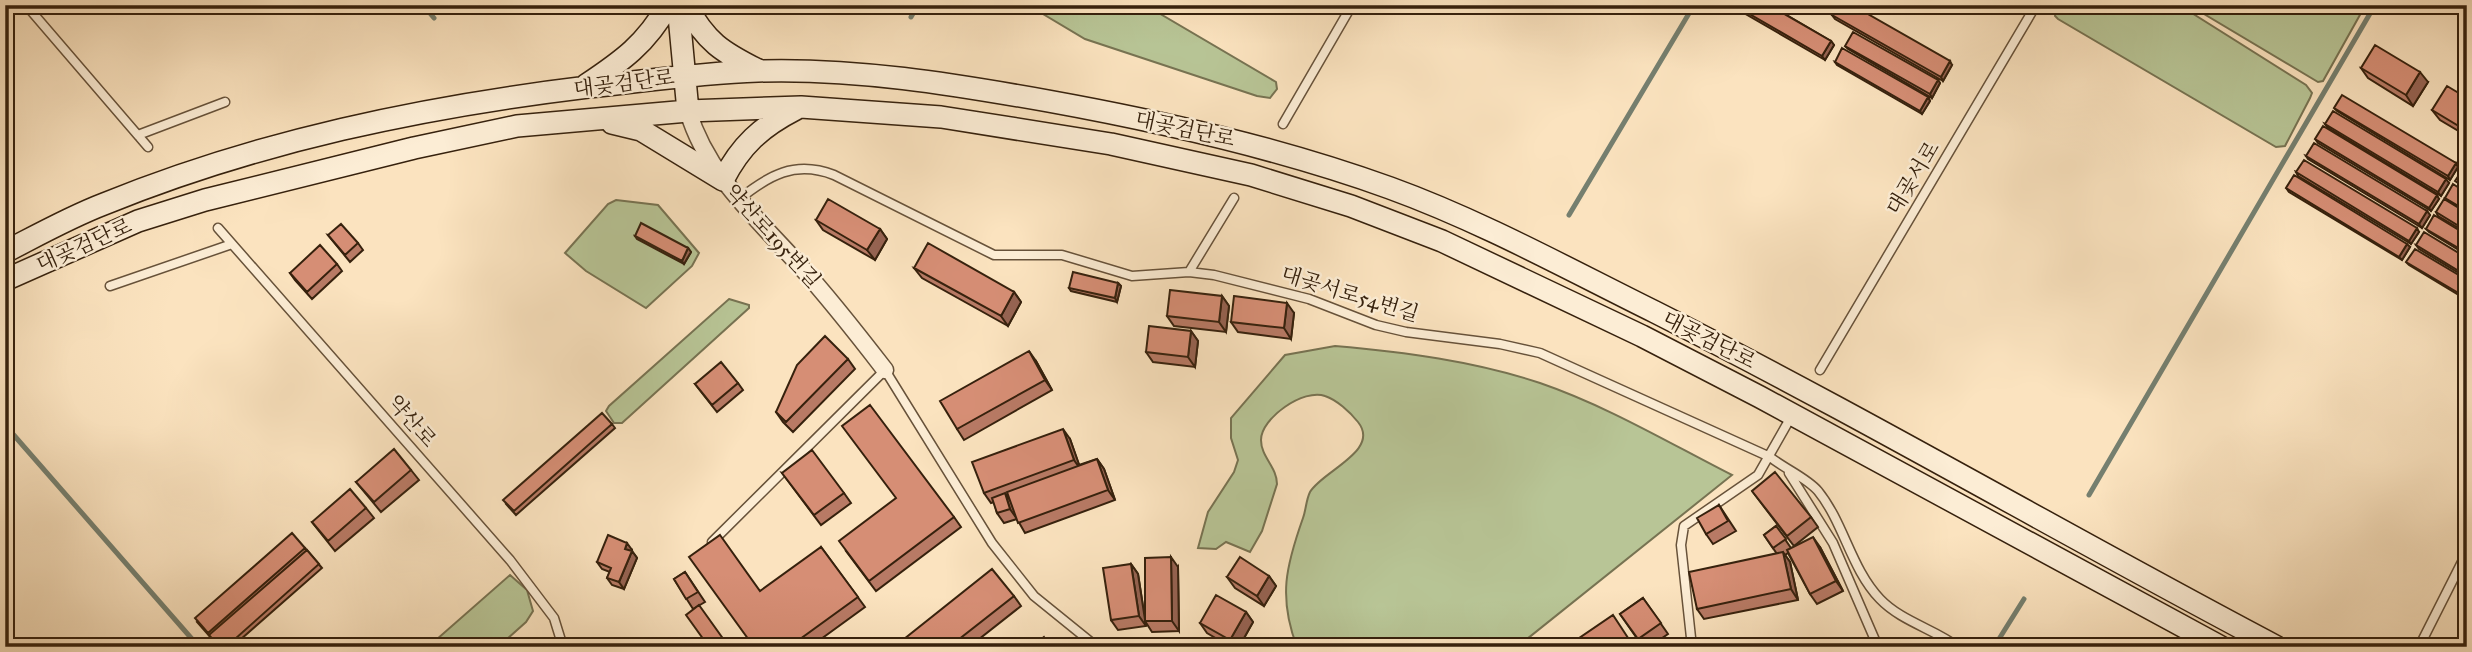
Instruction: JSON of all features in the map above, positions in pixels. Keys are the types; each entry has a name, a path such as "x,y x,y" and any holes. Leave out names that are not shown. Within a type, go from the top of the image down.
{"main road":[{"path":"580,88 633,51 652,33 668,5"},
{"name":"약산로195번길","path":"678,5 688,111"},
{"path":"686,5 705,38 724,53 760,71"},
{"name":"대곶검단로","path":"5,252 96,207 155,184 256,152 370,121 471,102 683,76 760,71 854,74 949,83 1087,108 1246,143 1394,190 1578,274 1768,369 2277,647"},
{"path":"594,118 641,130 723,180 735,156 750,138 768,124 801,107"},
{"name":"대곶검단로","path":"5,281 138,221 205,200 491,132 594,118 801,107 940,117 1111,144 1251,175 1364,211 1441,241 1642,335 2221,647"}],"street":[{"name":"약산로195번길","path":"688,111 695,133 738,200 824,292 885,370"}],"lane":[{"path":"26,5 148,147"},
{"path":"1283,124 1352,5"},
{"name":"대곶서로","path":"1819,370 2036,5"},
{"path":"138,135 225,102"},
{"name":"대곶서로54번길","path":"738,200 770,176 796,167 810,167 834,175 994,255 1062,255 1132,276 1189,272 1298,296 1366,322 1406,332 1500,344 1540,353 1770,457 1790,473 1812,485 1820,493 1877,596 1896,612 1958,647"},
{"path":"1189,272 1234,198"},
{"name":"약산로","path":"218,228 510,559 554,618 563,647"},
{"path":"110,286 232,244"},
{"path":"701,553 885,370"},
{"name":"약산로195번길","path":"885,370 992,543 1034,596 1097,647"},
{"path":"1692,647 1681,545 1684,526 1758,475 1787,424"},
{"path":"1790,473 1833,543 1878,647"},
{"path":"2420,647 2467,552"}],"green space":[{"path":"1028,5 1145,5 1276,82 1277,89 1270,98 1257,96 1085,39"},
{"path":"2057,5 2179,5 2306,85 2312,93 2285,146 2276,147 2058,19 2055,16"},
{"path":"2189,5 2349,5 2361,13 2323,81 2318,82"},
{"path":"616,200 658,205 699,253 692,266 646,308 586,271 565,253 608,204"},
{"path":"729,299 749,305 749,308 622,423 614,423 606,411 609,406"},
{"path":"1335,346 1439,358 1540,383 1614,414 1732,475 1517,647 1297,647 1286,597 1292,551 1310,492 1316,484 1347,460 1362,442 1363,432 1351,414 1334,400 1316,395 1306,396 1276,414 1263,431 1261,440 1277,484 1262,531 1250,552 1226,542 1216,549 1198,548 1208,512 1234,472 1238,460 1231,438 1231,418 1285,355"},
{"path":"510,575 527,590 533,611 526,622 498,647 428,647"}],"building":[{"path":"1734,5 1769,5 1831,41 1822,56"},
{"path":"1838,5 1852,5 1950,61 1941,77 1832,15"},
{"path":"2453,5 2467,5 2467,26"},
{"path":"1853,32 1938,80 1930,94 1845,46"},
{"path":"2375,45 2420,72 2406,95 2361,68"},
{"path":"1842,48 1928,97 1920,111 1835,62"},
{"path":"2447,86 2467,98 2467,131 2432,110"},
{"path":"2342,95 2456,163 2448,176 2334,108"},
{"path":"2333,111 2446,179 2438,192 2325,124"},
{"path":"2323,126 2437,195 2429,208 2315,139"},
{"path":"2314,143 2427,211 2419,224 2306,156"},
{"path":"2304,160 2417,228 2409,241 2296,172"},
{"path":"2463,169 2467,171 2467,189 2455,181"},
{"path":"2294,175 2407,244 2399,257 2286,188"},
{"path":"2453,184 2467,193 2467,211 2445,198"},
{"path":"828,199 880,229 867,250 816,220"},
{"path":"2444,199 2467,213 2467,231 2436,212"},
{"path":"2434,215 2467,235 2467,253 2426,229"},
{"path":"641,223 688,248 682,261 635,236"},
{"path":"341,224 358,243 345,255 328,235"},
{"path":"2424,232 2467,258 2467,276 2416,245"},
{"path":"928,243 1014,292 1001,316 914,268"},
{"path":"320,245 337,264 307,292 290,273"},
{"path":"2415,249 2467,280 2467,298 2406,262"},
{"path":"1073,272 1118,283 1115,298 1069,288"},
{"path":"1170,290 1222,296 1219,322 1167,316"},
{"path":"1234,296 1287,303 1284,328 1231,322"},
{"path":"1149,326 1191,331 1188,357 1146,352"},
{"path":"825,336 848,359 786,422 776,412 797,365"},
{"path":"1029,351 1045,380 957,429 940,401"},
{"path":"721,362 738,383 712,405 695,384"},
{"path":"870,405 954,517 869,581 839,541 896,498 842,426"},
{"path":"602,413 612,424 514,511 503,500"},
{"path":"1063,429 1074,460 984,493 972,462"},
{"path":"394,449 411,470 374,502 356,482"},
{"path":"812,450 844,493 814,515 782,473"},
{"path":"1097,459 1108,490 1018,523 1007,492"},
{"path":"1775,472 1811,517 1787,536 1752,491"},
{"path":"350,489 366,508 328,541 312,522"},
{"path":"1005,493 1010,509 997,513 992,498"},
{"path":"1719,505 1728,521 1706,534 1697,518"},
{"path":"1776,526 1786,539 1773,548 1764,535"},
{"path":"292,533 305,548 208,633 195,618"},
{"path":"608,535 627,543 625,549 632,551 619,582 607,578 611,568 597,562"},
{"path":"720,535 760,591 821,547 858,597 789,647 754,647 689,557"},
{"path":"1813,537 1836,581 1810,594 1787,550"},
{"path":"307,550 319,564 226,647 219,647 209,635"},
{"path":"1783,552 1791,589 1697,609 1689,572"},
{"path":"1171,557 1172,621 1145,621 1145,558"},
{"path":"1240,557 1269,576 1257,596 1227,577"},
{"path":"1131,564 1139,616 1111,620 1103,568"},
{"path":"992,569 1014,596 949,647 894,647"},
{"path":"685,572 698,592 686,599 674,579"},
{"path":"1216,595 1246,612 1230,640 1200,623"},
{"path":"1643,598 1661,623 1638,639 1620,614"},
{"path":"699,605 729,647 709,647 686,615"},
{"path":"1613,615 1634,647 1566,647"},
{"path":"1044,637 1052,647 1032,647"}],"waterway":[{"path":"423,5 434,18"},
{"path":"911,17 918,5"},
{"path":"1569,215 1694,5"},
{"path":"2089,495 2375,5"},
{"path":"5,425 199,647"},
{"path":"1994,647 2024,599"}]}
